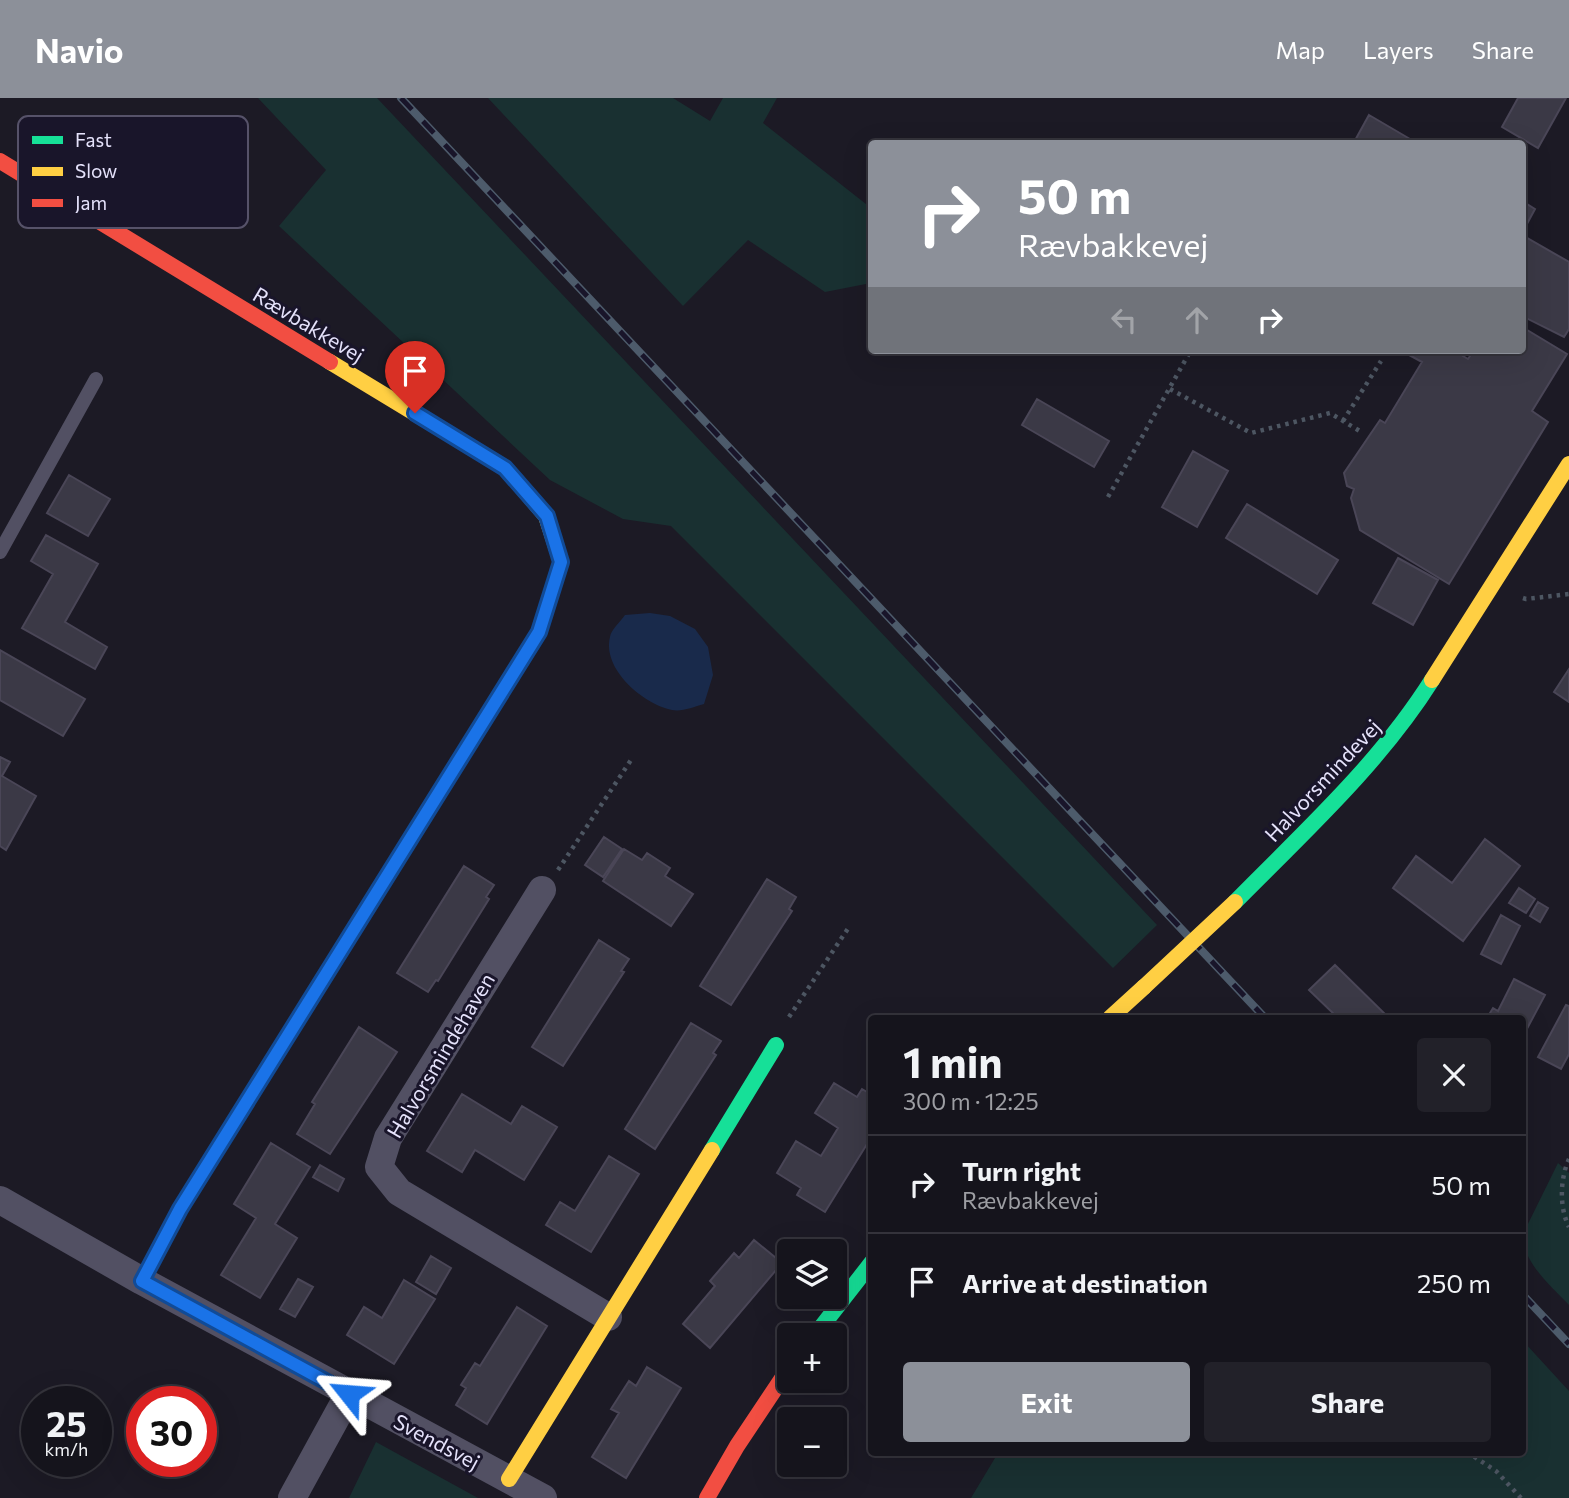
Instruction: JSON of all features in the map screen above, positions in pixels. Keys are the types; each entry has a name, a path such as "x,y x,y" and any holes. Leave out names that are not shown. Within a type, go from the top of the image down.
{"street":[{"name":"Rævbakkevej","path":"0,161 18,172"},
{"name":"Rævbakkevej","path":"110,228 505,468 547,516 561,562 539,632 180,1209 142,1281"},
{"name":"Halvorsmindevej","path":"1113,1015 1235,902 1362,774 1415,707 1569,464"},
{"name":"Halvorsmindehaven","path":"542,890 388,1138 379,1167 400,1192 608,1317"},
{"path":"509,1479 776,1045"},
{"name":"Svendsvej","path":"0,1200 142,1281 543,1498"},
{"path":"824,1323 868,1267"},
{"path":"707,1498 737,1446 777,1386"},
{"path":"292,1498 349,1394"}],"lane":[{"path":"0,552 96,379"}],"path":[{"path":"1108,497 1189,354"},
{"path":"1343,421 1381,361"},
{"path":"1170,389 1251,433 1330,413 1363,433"},
{"path":"1495,582 1526,600 1569,594"},
{"path":"542,890 633,757"},
{"path":"776,1045 784,1025 849,927"},
{"path":"1569,1159 1562,1179 1565,1218 1569,1227"},
{"path":"1473,1456 1496,1471 1521,1498"}],"green space":[{"path":"258,98 377,98 1157,925 1113,968 671,526 623,519 550,480 279,226 326,170"},
{"path":"488,98 673,98 710,121 723,98 777,98 763,123 868,206 868,284 825,292 748,240 683,306"},
{"path":"1558,1163 1569,1173 1569,1305 1532,1264 1526,1251 1526,1228"},
{"path":"1526,1344 1569,1391 1569,1498 971,1498 996,1456 1526,1456"},
{"path":"376,1442 478,1498 349,1498"}],"water":[{"path":"650,613 670,616 695,629 708,647 713,675 704,704 672,710 649,701 618,673 609,649 612,632 625,615"}],"building":[{"path":"1518,98 1566,98 1538,148 1502,127"},
{"path":"1369,115 1410,139 1409,140 1355,140"},
{"path":"1526,203 1535,209 1526,226"},
{"path":"1526,237 1569,262 1569,329 1564,337 1526,318"},
{"path":"1526,329 1567,354 1532,411 1548,422 1449,584 1360,530 1351,498 1354,489 1347,486 1344,473 1380,420 1385,423 1422,362 1407,354 1460,354 1468,359 1471,354 1526,354"},
{"path":"1037,399 1109,441 1094,467 1022,425"},
{"path":"1193,451 1228,471 1197,527 1162,507"},
{"path":"69,475 110,499 88,536 47,513"},
{"path":"1247,504 1338,560 1317,594 1226,538"},
{"path":"46,535 98,564 65,622 107,647 95,669 22,628 53,574 31,561"},
{"path":"1398,558 1438,580 1413,625 1373,603"},
{"path":"0,650 85,699 63,736 0,700"},
{"path":"1569,669 1569,702 1554,692"},
{"path":"0,757 10,762 2,776 36,796 6,850 0,846"},
{"path":"604,837 622,849 603,877 585,865"},
{"path":"1485,839 1520,866 1463,941 1393,888 1416,856 1452,883"},
{"path":"624,849 642,860 647,853 670,868 665,876 693,894 671,926 603,881"},
{"path":"464,866 494,885 486,897 489,899 438,981 436,980 428,992 397,973"},
{"path":"767,879 796,897 789,909 792,911 731,1005 700,986"},
{"path":"1519,888 1535,899 1526,913 1509,903"},
{"path":"1538,902 1548,908 1540,922 1530,916"},
{"path":"1501,915 1520,926 1501,964 1481,954"},
{"path":"599,940 629,959 621,971 624,972 563,1066 532,1047"},
{"path":"1335,965 1386,1015 1335,1015 1309,990"},
{"path":"1514,979 1545,995 1526,1031 1526,1015 1489,1015 1493,1008 1498,1011"},
{"path":"1566,1005 1569,1006 1569,1054 1561,1069 1538,1057"},
{"path":"691,1023 721,1041 713,1053 716,1055 655,1149 625,1129"},
{"path":"359,1027 397,1052 330,1154 297,1134 315,1104 312,1102"},
{"path":"834,1083 857,1097 862,1089 868,1093 868,1142 825,1212 797,1195 801,1188 777,1173 796,1141 821,1156 838,1128 815,1113"},
{"path":"462,1094 511,1124 522,1106 557,1127 524,1180 475,1150 462,1172 427,1151"},
{"path":"271,1143 310,1167 275,1224 297,1238 260,1298 221,1275 256,1218 234,1204"},
{"path":"609,1156 639,1174 591,1252 546,1225 560,1202 575,1211"},
{"path":"320,1165 344,1179 338,1191 313,1177"},
{"path":"754,1240 777,1259 777,1269 710,1348 683,1324 715,1286 710,1281 734,1253 739,1258"},
{"path":"431,1256 451,1268 436,1294 416,1282"},
{"path":"298,1279 313,1287 295,1317 280,1309"},
{"path":"404,1280 435,1299 394,1364 347,1335 364,1307 382,1318"},
{"path":"517,1307 547,1326 487,1424 456,1405 466,1388 461,1385 475,1363 480,1366"},
{"path":"647,1367 681,1388 626,1478 592,1457 619,1413 611,1409 629,1381 636,1386"}],"railway":[{"path":"401,98 1262,1015"},
{"path":"1526,1298 1569,1344"}],"traffic: fast":[{"path":"1235,902 1365,769 1432,680"},
{"path":"712,1150 776,1045"},
{"path":"824,1323 868,1267"}],"traffic: slow":[{"path":"330,362 505,468 546,516 561,562 554,585"},
{"path":"1432,680 1569,464"},
{"path":"142,1281 180,1209 422,820"},
{"path":"1144,987 1235,902"},
{"path":"1113,1015 1144,987"},
{"path":"509,1479 712,1150"}],"traffic: jam":[{"path":"0,161 18,172"},
{"path":"110,228 330,362"},
{"path":"422,820 539,632 554,585"},
{"path":"707,1498 737,1446 777,1386"}],"route":[{"path":"349,1394 142,1281 180,1209 539,632 561,562 547,516 505,468 415,413"}]}
